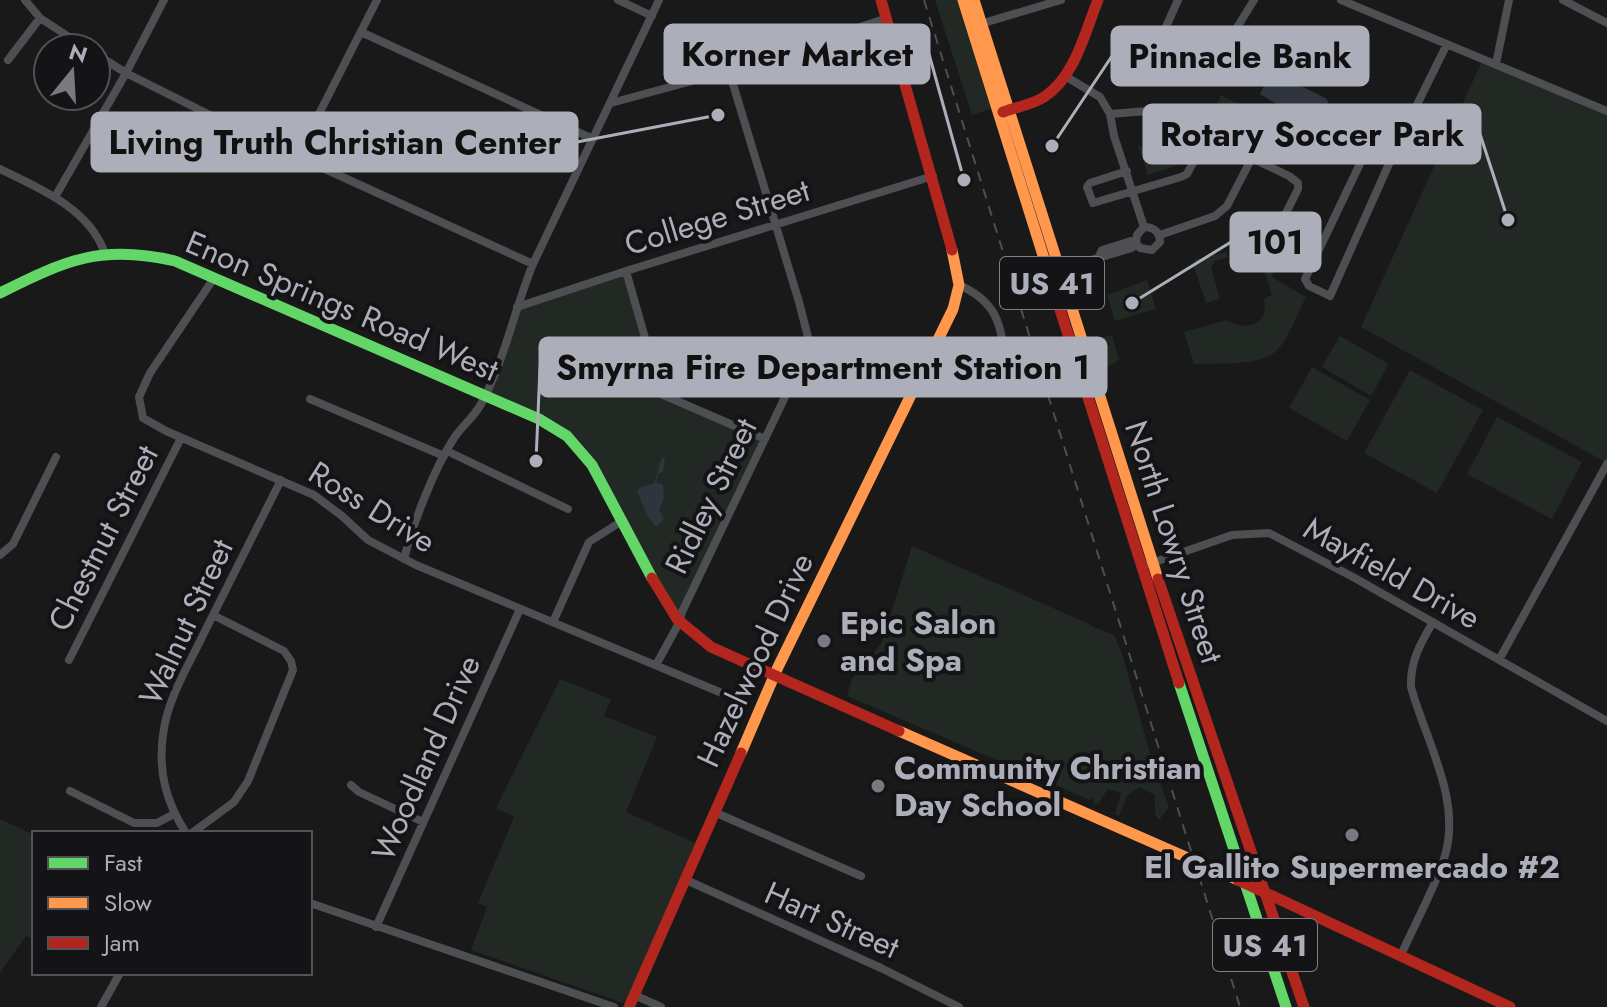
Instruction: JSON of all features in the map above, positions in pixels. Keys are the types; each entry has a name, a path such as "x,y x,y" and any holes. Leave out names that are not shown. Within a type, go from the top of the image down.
{"street":[{"path":"25,0 40,18 61,32"},
{"path":"55,197 164,0"},
{"path":"297,157 377,0"},
{"path":"618,0 652,16"},
{"path":"404,559 410,534 455,436 486,396 533,264 659,0"},
{"path":"881,0 933,176 959,285 990,304 999,327 1004,357 996,367 937,339"},
{"name":"US 41","path":"963,0 977,25"},
{"name":"US 41","path":"974,0 977,25 1286,1007"},
{"path":"977,25 1061,0"},
{"path":"1004,111 1042,98 1057,88 1065,76 1096,0"},
{"path":"1142,80 1178,0"},
{"path":"1233,34 1254,0"},
{"path":"1341,0 1357,3 1607,111"},
{"path":"1496,64 1509,0"},
{"path":"1563,0 1607,23"},
{"path":"8,60 40,18"},
{"path":"611,103 729,71 887,18"},
{"path":"361,32 593,139"},
{"path":"1401,137 1378,126 1305,279 1309,286 1330,296 1401,137 1447,44"},
{"path":"112,64 236,128 271,141 297,157 533,264"},
{"name":"Ridley Street","path":"656,665 679,623 807,351 808,337 729,71"},
{"path":"1065,76 1100,97 1110,114 1114,136 1144,227"},
{"path":"1110,114 1147,111 1166,117 1289,176 1298,183 1298,189 1279,227"},
{"path":"1160,235 1215,216 1227,206 1274,115"},
{"path":"1127,171 1090,183 1087,187 1093,203 1187,174 1207,137"},
{"path":"0,169 55,197 86,223 100,239 104,251"},
{"name":"College Street","path":"517,307 933,176"},
{"path":"1136,243 1140,248 1152,250 1160,242 1160,235 1155,230 1144,227"},
{"path":"1054,271 1132,248 1144,227"},
{"name":"Enon Springs Road West","path":"0,293 64,262 104,251 158,256 549,424 574,442 592,465 667,607 700,642 1245,882 1510,1007"},
{"path":"626,271 663,396 765,439"},
{"name":"Ross Drive","path":"214,278 156,363 139,397 143,418 326,502 368,540 404,559 729,696"},
{"name":"Hazelwood Drive","path":"631,1001 774,677 953,309 959,285"},
{"path":"310,399 446,454 568,509"},
{"name":"Chestnut Street","path":"69,660 181,438"},
{"path":"0,555 13,544 56,457"},
{"path":"1499,660 1607,464"},
{"name":"Walnut Street","path":"187,831 174,814 165,790 161,769 163,731 179,685 281,480"},
{"path":"553,622 589,542 622,521"},
{"name":"Mayfield Drive","path":"1147,565 1232,535 1269,533 1607,721"},
{"name":"North Lowry Street","path":"1147,565 1266,892 1304,1007"},
{"name":"Woodland Drive","path":"376,927 520,609"},
{"path":"192,831 234,802 248,781 293,670 284,651 213,615"},
{"path":"1401,955 1445,858 1449,837 1450,819 1445,791 1411,687 1410,670 1414,657 1433,622"},
{"path":"351,785 359,792 423,822"},
{"path":"70,791 134,823 157,823 174,814"},
{"path":"714,812 861,876"},
{"name":"Hart Street","path":"684,879 881,968 959,1007"},
{"path":"312,904 614,1007"},
{"path":"101,1007 119,975"},
{"path":"631,1001 661,1007"}],"shaded area":[{"path":"935,0 959,0 993,108 972,115"},
{"path":"1482,61 1607,113 1607,463 1361,327"},
{"path":"1271,71 1327,99 1312,139 1287,128 1288,111 1260,94"},
{"path":"1221,95 1252,110 1243,129 1212,114"},
{"path":"1138,145 1179,165 1148,175"},
{"path":"1273,228 1286,231 1272,277 1306,297 1289,334 1275,352 1258,360 1194,364 1184,332 1226,320 1233,324 1254,324 1263,315 1264,299 1272,295 1263,265 1255,266 1253,260 1275,251"},
{"path":"1226,252 1228,257 1215,261 1211,268 1220,299 1206,303 1193,264 1196,259"},
{"path":"626,271 659,390 765,439 679,623 597,473 567,436 486,396 517,307"},
{"path":"1147,280 1156,309 1115,321 1107,295"},
{"path":"1112,335 1119,360 1098,372 1088,342"},
{"path":"1340,336 1389,364 1371,396 1322,367"},
{"path":"1312,367 1370,400 1347,441 1289,408"},
{"path":"1410,370 1483,410 1437,493 1364,453"},
{"path":"1497,417 1582,462 1552,519 1467,474"},
{"path":"662,457 665,459 663,472 658,474 656,482 663,485 664,498 659,510 664,519 656,527 648,517 637,491 654,483"},
{"path":"912,546 1087,623 1095,630 1098,628 1114,635 1169,807 1159,820 1155,814 1155,795 1139,787 1127,796 1119,816 1115,814 1121,793 1108,789 1098,804 1094,803 1092,797 1090,800 847,696 851,681 863,661 869,660 882,642"},
{"path":"560,679 611,699 604,716 657,737 626,812 695,843 627,1000 623,1003 471,950 487,907 478,903 514,817 496,808"},
{"path":"0,819 32,834 32,938 26,936 0,973"}],"railway":[{"path":"924,0 1240,1007"}],"traffic: fast":[{"path":"0,293 84,258 126,254 175,261 539,419 567,436 592,465 652,578"},
{"path":"1179,683 1286,1007"}],"traffic: slow":[{"path":"963,0 1057,300"},
{"path":"974,0 1158,579"},
{"path":"741,753 778,667 953,309 959,285 952,250"},
{"path":"899,731 1238,880"}],"traffic: jam":[{"path":"881,0 952,250"},
{"path":"1003,112 1039,100 1064,78 1078,53 1098,0"},
{"path":"1057,300 1179,683"},
{"path":"652,578 677,619 711,647 899,731"},
{"path":"1158,579 1304,1007"},
{"path":"629,1007 741,753"},
{"path":"1238,880 1510,1007"}],"place":[{"name":"Living Truth Christian Center","path":"718,115"},
{"name":"Pinnacle Bank","path":"1052,146"},
{"name":"Korner Market","path":"964,180"},
{"name":"Rotary Soccer Park","path":"1508,220"},
{"name":"101","path":"1132,303"},
{"name":"Smyrna Fire Department Station 1","path":"536,461"},
{"name":"Epic Salon and Spa","path":"824,641"},
{"name":"Community Christian Day School","path":"878,786"},
{"name":"El Gallito Supermercado #2","path":"1352,835"}]}
